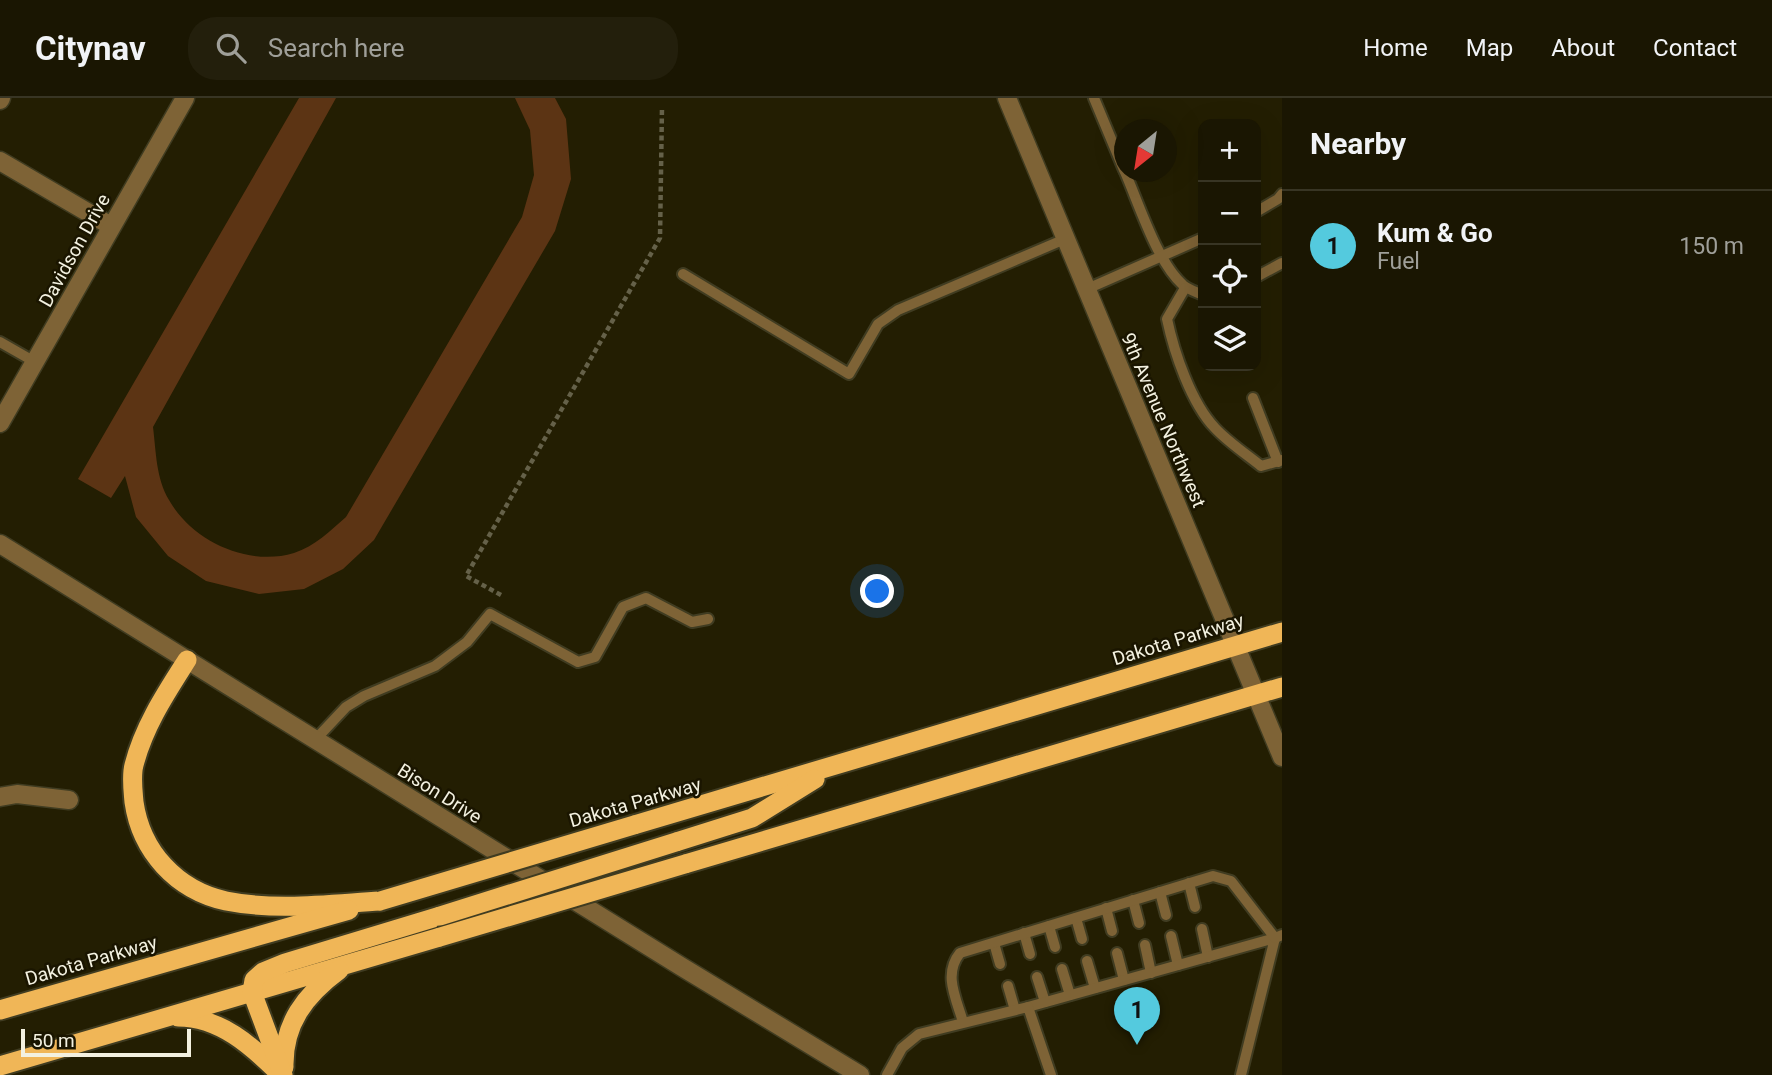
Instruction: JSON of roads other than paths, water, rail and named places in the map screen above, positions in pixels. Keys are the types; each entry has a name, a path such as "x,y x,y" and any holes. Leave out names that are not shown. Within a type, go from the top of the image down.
{"highway":[{"name":"Dakota Parkway","path":"0,1010 380,901 1282,632"},
{"path":"187,660 153,715 133,768 137,819 144,840 160,864 189,886 224,901 290,906 380,901"},
{"path":"0,1066 1282,687"},
{"path":"283,1075 252,992 254,980 263,972 752,818 837,766"},
{"path":"283,1075 287,1035 300,1006 328,978 351,962"},
{"path":"163,1017 192,1017 209,1021 231,1032 253,1048 283,1075"}],"street":[{"name":"Davidson Drive","path":"0,423 185,98"},
{"name":"9th Avenue Northwest","path":"1007,98 1282,757"},
{"path":"0,161 111,226"},
{"name":"Bison Drive","path":"0,544 860,1075"},
{"path":"0,797 29,795 69,800"}],"lane":[{"path":"1094,98 1114,145"},
{"path":"1130,182 1161,256 1185,288 1198,293"},
{"path":"1261,209 1282,194"},
{"path":"683,274 849,374 878,324 898,310 1065,239"},
{"path":"1087,289 1198,240"},
{"path":"1261,274 1282,263"},
{"path":"1185,288 1167,319 1172,344 1197,400 1214,427 1261,466 1280,461 1252,398"},
{"path":"0,342 35,362"},
{"path":"315,740 346,707 364,696 435,666 467,642 490,614 578,662 594,657 623,607 646,598 692,622 708,619"},
{"path":"962,1022 950,975 952,963 960,953 1213,876 1231,881 1279,936"},
{"path":"1189,883 1195,906"},
{"path":"1160,892 1166,915"},
{"path":"1133,900 1139,923"},
{"path":"1106,908 1112,930"},
{"path":"1076,918 1082,939"},
{"path":"1049,926 1055,947"},
{"path":"1202,929 1208,957"},
{"path":"1024,933 1030,954"},
{"path":"1171,936 1178,965"},
{"path":"887,1075 902,1048 919,1034 1028,1007 1279,936"},
{"path":"1241,1075 1279,936"},
{"path":"994,943 1000,964"},
{"path":"1145,944 1151,973"},
{"path":"1117,953 1124,980"},
{"path":"1087,961 1095,988"},
{"path":"1062,969 1070,995"},
{"path":"1037,977 1045,1002"},
{"path":"1008,986 1015,1010"},
{"path":"1028,1007 1051,1075"}],"place":[{"name":"Kum & Go","path":"1137,1045"}]}
